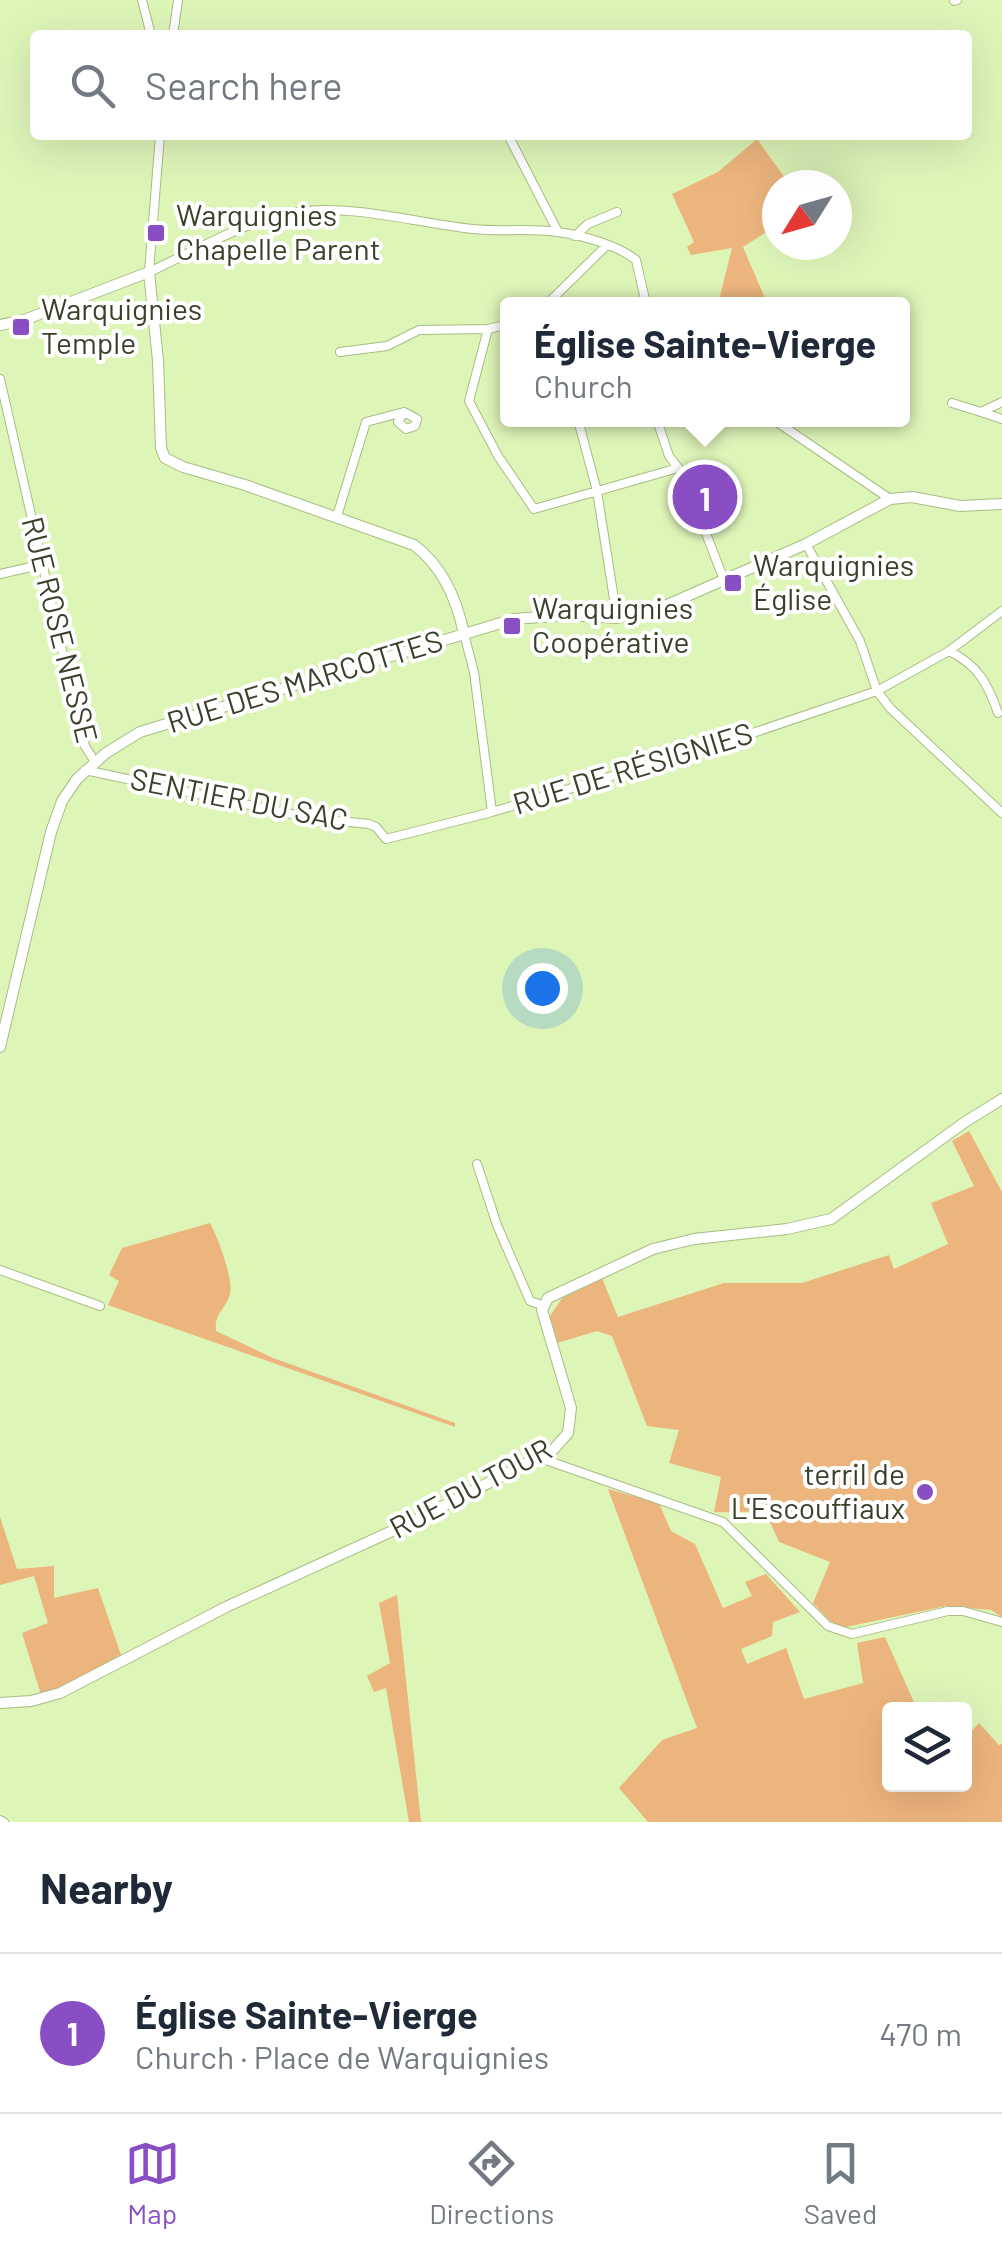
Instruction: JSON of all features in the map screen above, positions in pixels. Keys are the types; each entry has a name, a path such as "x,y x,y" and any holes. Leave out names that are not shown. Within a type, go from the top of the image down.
{"street":[{"path":"142,0 150,30"},
{"path":"174,30 178,0"},
{"path":"160,140 148,272 164,457 183,468 400,538 426,555 447,584 464,634 531,616 617,618 660,608 806,544 890,499 912,497 960,506 1002,504"},
{"path":"511,140 558,232"},
{"path":"0,324 24,320 259,223 296,212 346,212 478,230 575,236 636,260 644,297"},
{"path":"575,236 588,224 616,212"},
{"path":"554,297 606,246"},
{"path":"340,352 388,346 419,330 488,330 500,326"},
{"path":"488,330 469,401 498,456 534,509 678,468"},
{"name":"RUE ROSE NESSE","path":"0,379 90,766"},
{"path":"981,412 1002,402"},
{"path":"952,403 1002,418"},
{"path":"337,516 366,422 404,412"},
{"path":"580,427 597,490 617,618"},
{"path":"659,427 724,580"},
{"path":"784,427 890,499"},
{"path":"806,544 860,641 890,708 1002,812"},
{"path":"0,574 44,564"},
{"path":"998,713 983,677 967,660 949,651 1002,610"},
{"name":"RUE DES MARCOTTES","path":"90,766 140,732 464,634 475,675 492,812"},
{"name":"RUE DE RÉSIGNIES","path":"386,839 492,812 879,690 949,651"},
{"path":"0,1047 56,816 69,788 90,766"},
{"name":"SENTIER DU SAC","path":"90,766 310,818 369,824 376,826 386,839"},
{"path":"477,1164 514,1270 530,1302 542,1305 566,1287 653,1250 694,1239 787,1229 832,1219 965,1122 1002,1100"},
{"path":"0,1270 100,1306"},
{"name":"RUE DU TOUR","path":"0,1703 60,1693 269,1586 414,1521 540,1458 564,1440 572,1416 542,1305"},
{"path":"540,1458 722,1522 808,1608 842,1633 852,1634 948,1611 963,1610 1002,1622"}],"shaded area":[{"path":"758,140 779,170 762,170 762,235 743,247 764,297 720,297 732,248 691,255 687,247 694,242 672,194 718,172"},
{"path":"969,1131 1002,1192 1002,1617 991,1610 946,1606 841,1628 813,1603 830,1562 779,1542 766,1513 714,1512 721,1477 669,1463 679,1430 647,1426 612,1336 597,1331 557,1343 550,1316 565,1294 602,1278 618,1317 724,1283 802,1283 889,1255 894,1269 948,1244 931,1203 974,1186 952,1141"},
{"path":"210,1223 231,1287 216,1331 273,1358 455,1423 455,1427 108,1305 119,1281 109,1275 122,1248"},
{"path":"608,1489 659,1503 671,1531 695,1544 723,1608 752,1596 745,1582 766,1574 800,1612 773,1622 772,1636 741,1649 747,1664 786,1648 804,1699 863,1683 857,1643 885,1637 914,1702 882,1702 882,1792 972,1792 972,1730 979,1723 1002,1744 1002,1822 648,1822 619,1788 662,1740 697,1728"},
{"path":"0,1517 17,1569 54,1566 54,1598 98,1588 121,1655 61,1689 41,1695 22,1633 48,1623 34,1576 0,1585"},
{"path":"397,1595 421,1822 409,1822 386,1688 374,1692 367,1676 390,1663 379,1603"}],"place":[{"name":"Warquignies Chapelle Parent","path":"156,233"},
{"name":"Warquignies Temple","path":"21,327"},
{"name":"Église Sainte-Vierge","path":"705,497"},
{"name":"Warquignies Église","path":"733,583"},
{"name":"Warquignies Coopérative","path":"512,626"},
{"name":"terril de L'Escouffiaux","path":"925,1492"}]}
